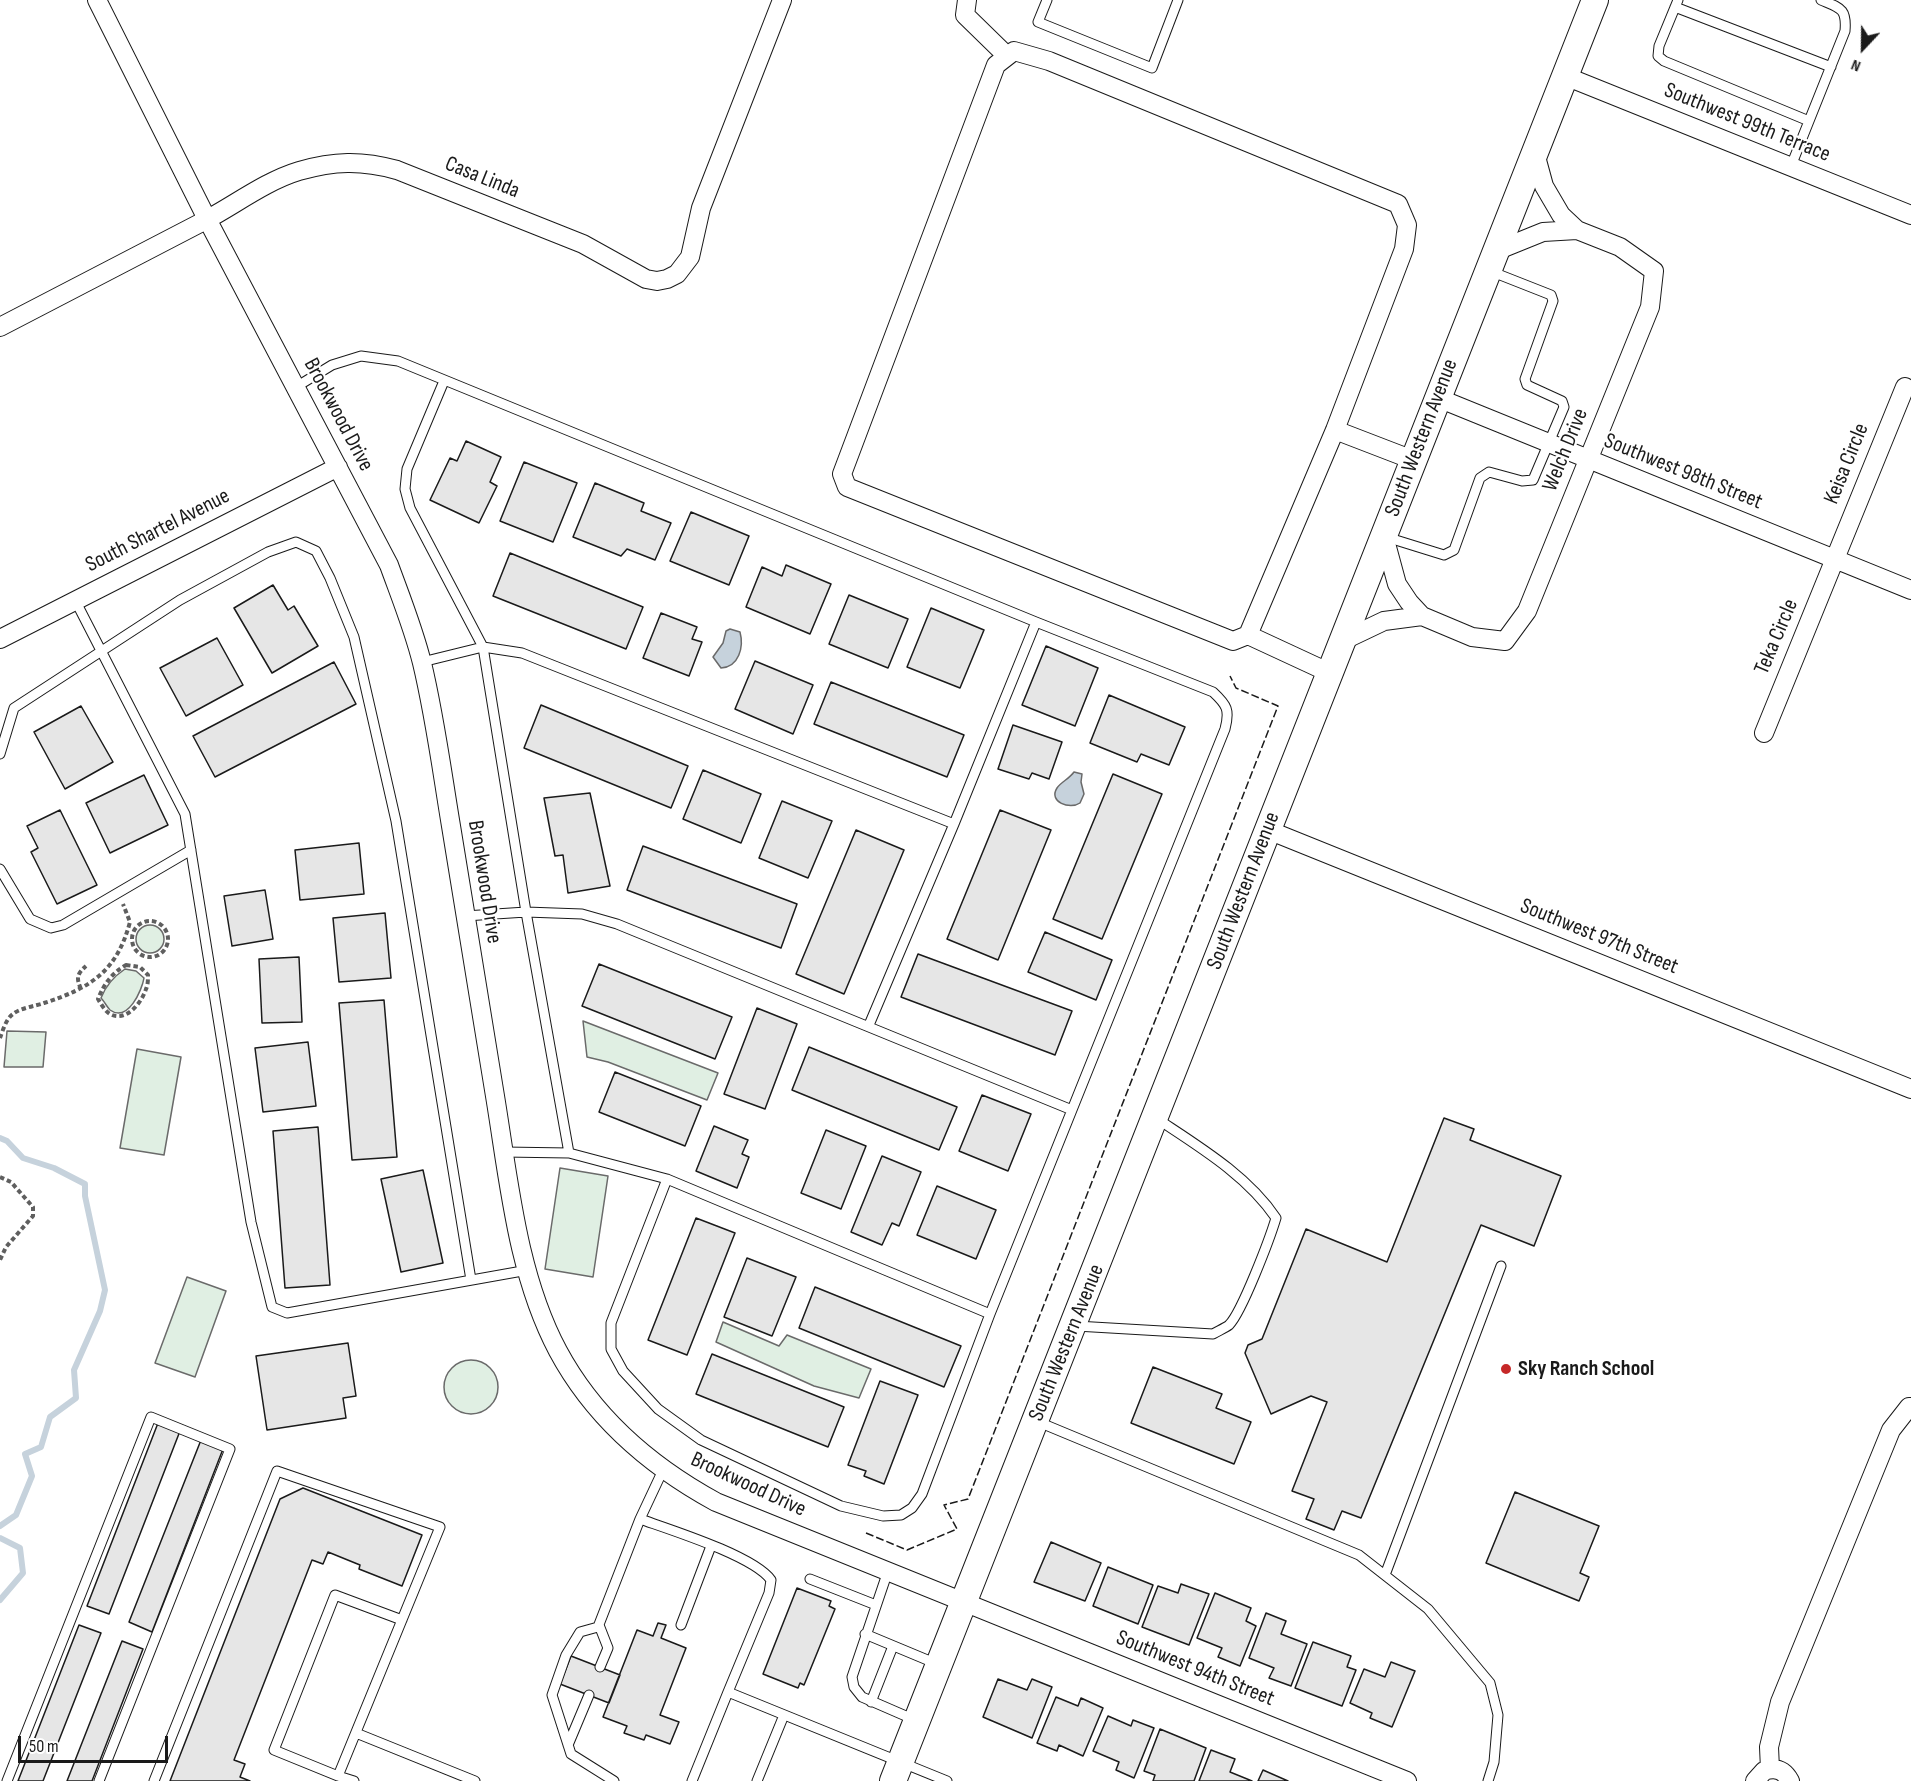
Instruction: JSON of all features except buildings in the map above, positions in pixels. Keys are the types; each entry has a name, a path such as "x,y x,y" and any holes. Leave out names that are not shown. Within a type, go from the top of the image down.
{"main road":[{"name":"South Western Avenue","path":"897,1772 1595,0"}],"street":[{"name":"Brookwood Drive","path":"97,0 207,219 389,565 422,662 519,1238 545,1324 559,1353 600,1411 622,1436 663,1470 716,1502 964,1602"},
{"name":"Casa Linda","path":"0,327 207,219 274,181 297,172 349,162 372,163 397,170 582,244 646,279 657,281 667,279 683,269 690,257 701,208 782,0"},
{"path":"967,0 965,15 1007,56"},
{"path":"1014,51 1049,61 1398,204 1407,225 1404,249 1335,430 1248,635 1233,641 847,486 844,480 842,474 996,65 1007,56 1014,51"},
{"name":"Southwest 99th Terrace","path":"1565,76 1911,215"},
{"name":"Welch Drive","path":"1384,536 1396,584 1422,616 1472,637 1505,641 1527,611 1650,307 1654,271 1620,247 1577,230 1562,215 1549,196 1535,153"},
{"name":"Welch Drive","path":"1492,260 1543,232 1577,230"},
{"name":"Keisa Circle","path":"1835,560 1905,387"},
{"name":"Southwest 98th Street","path":"1438,398 1911,590"},
{"path":"1335,430 1413,460"},
{"name":"South Shartel Avenue","path":"0,639 338,467"},
{"name":"Teka Circle","path":"1764,733 1835,560"},
{"name":"Welch Drive","path":"1342,641 1384,621 1422,616"},
{"path":"1248,635 1330,673"},
{"name":"Southwest 97th Street","path":"1268,830 1911,1089"},
{"path":"1770,1769 1769,1747 1780,1702 1891,1430 1911,1407"},
{"name":"Southwest 94th Street","path":"964,1602 1407,1781"},
{"path":"1755,1781 1759,1774 1770,1769 1782,1771 1790,1781"}],"lane":[{"path":"1047,0 1038,22 1152,68 1178,0"},
{"path":"1791,166 1845,31 1846,18 1840,8 1821,0"},
{"path":"1809,121 1664,62 1658,56 1659,46 1677,3 1831,67"},
{"path":"1384,536 1444,555 1454,550 1480,478 1489,472 1522,481 1533,480 1564,407 1562,401 1527,385 1525,379 1554,302 1551,295 1492,260"},
{"path":"296,387 332,365 361,356 398,361 1213,692 1225,702 1228,716 990,1314 922,1494 912,1508 901,1515 883,1516 841,1506 701,1440 658,1409 623,1371 612,1348 611,1323 667,1179"},
{"path":"444,381 407,469 405,489 410,508 483,647 526,912 569,1153"},
{"path":"0,754 14,708 180,600 268,552 296,542 316,552 330,578 354,637 396,821 471,1280"},
{"path":"75,600 185,814 251,1222 272,1307 286,1313 528,1270"},
{"path":"869,1025 1036,622"},
{"path":"422,662 483,647 522,653 954,824"},
{"path":"0,869 30,919 51,928 63,925 191,850"},
{"path":"465,916 526,912 582,914 617,924 869,1025 1072,1110"},
{"path":"1073,1326 1213,1334 1230,1324 1270,1236 1276,1218 1264,1200 1213,1156 1156,1118"},
{"path":"504,1152 569,1153 667,1179 990,1314"},
{"path":"1385,1575 1501,1266"},
{"path":"7,1781 151,1417 230,1449 99,1781"},
{"path":"1036,1421 1359,1555 1428,1609 1490,1683 1498,1715 1494,1762 1488,1781"},
{"path":"154,1781 277,1470 440,1527 338,1776"},
{"path":"614,1781 571,1754 552,1695 566,1655 580,1632 599,1625 640,1518 663,1470"},
{"path":"640,1518 741,1558 764,1571 771,1580 769,1593 692,1781"},
{"path":"681,1625 711,1546"},
{"path":"888,1571 852,1677 854,1687 862,1697 917,1721"},
{"path":"810,1579 876,1605"},
{"path":"354,1781 274,1750 335,1595 402,1620"},
{"path":"599,1625 608,1648 600,1667"},
{"path":"865,1634 939,1665"},
{"path":"871,1702 893,1646"},
{"path":"728,1692 784,1715 897,1772 947,1781"},
{"path":"568,1745 589,1695"},
{"path":"757,1781 784,1715"},
{"path":"356,1733 475,1781"}],"path":[{"path":"0,1038 6,1023 14,1012 81,989 100,977 109,967 119,953 130,922 118,893"},
{"path":"147,921 156,922 164,928 168,936 167,945 162,953 153,957 144,956 136,951 132,942 133,933 138,925 147,921"},
{"path":"126,965 140,967 148,975 147,988 139,1003 128,1014 117,1016 109,1014 98,999 103,986 116,971 126,965"},
{"path":"81,989 77,980 78,973 86,966"},
{"path":"0,1177 11,1182 33,1207 33,1216 6,1248 0,1260"}],"green space":[{"path":"150,925 160,929 164,939 160,949 150,953 140,949 136,939 140,929"},
{"path":"125,969 136,971 144,978 133,1003 128,1009 117,1013 110,1010 101,998 110,982"},
{"path":"583,1021 718,1073 707,1100 608,1062 587,1057"},
{"path":"7,1031 46,1032 43,1067 4,1067"},
{"path":"137,1049 181,1057 164,1155 120,1148"},
{"path":"560,1168 608,1176 593,1277 545,1269"},
{"path":"187,1277 226,1291 195,1377 155,1363"},
{"path":"723,1322 779,1346 787,1335 871,1369 859,1398 814,1386 716,1342"},
{"path":"466,1360 476,1360 486,1364 494,1372 498,1387 494,1402 486,1410 476,1414 466,1414 456,1410 448,1402 444,1392 444,1382 448,1372 456,1364"}],"shaded area":[{"path":"730,629 740,632 739,655 732,664 721,668 713,657 723,643 726,631"},
{"path":"1074,772 1082,774 1084,794 1080,803 1071,806 1058,801 1055,793 1057,788"}],"waterway":[{"path":"0,1138 7,1141 23,1158 54,1168 85,1184 85,1196 105,1290 100,1311 74,1370 76,1398 50,1417 41,1447 25,1454 32,1476 16,1515 0,1526"},
{"path":"0,1538 20,1548 23,1573 0,1600"}],"fence":[{"path":"866,1533 907,1550 957,1529 944,1505 968,1499 1278,706 1236,688 1230,676"}],"place":[{"name":"Sky Ranch School","path":"1506,1369"}]}
